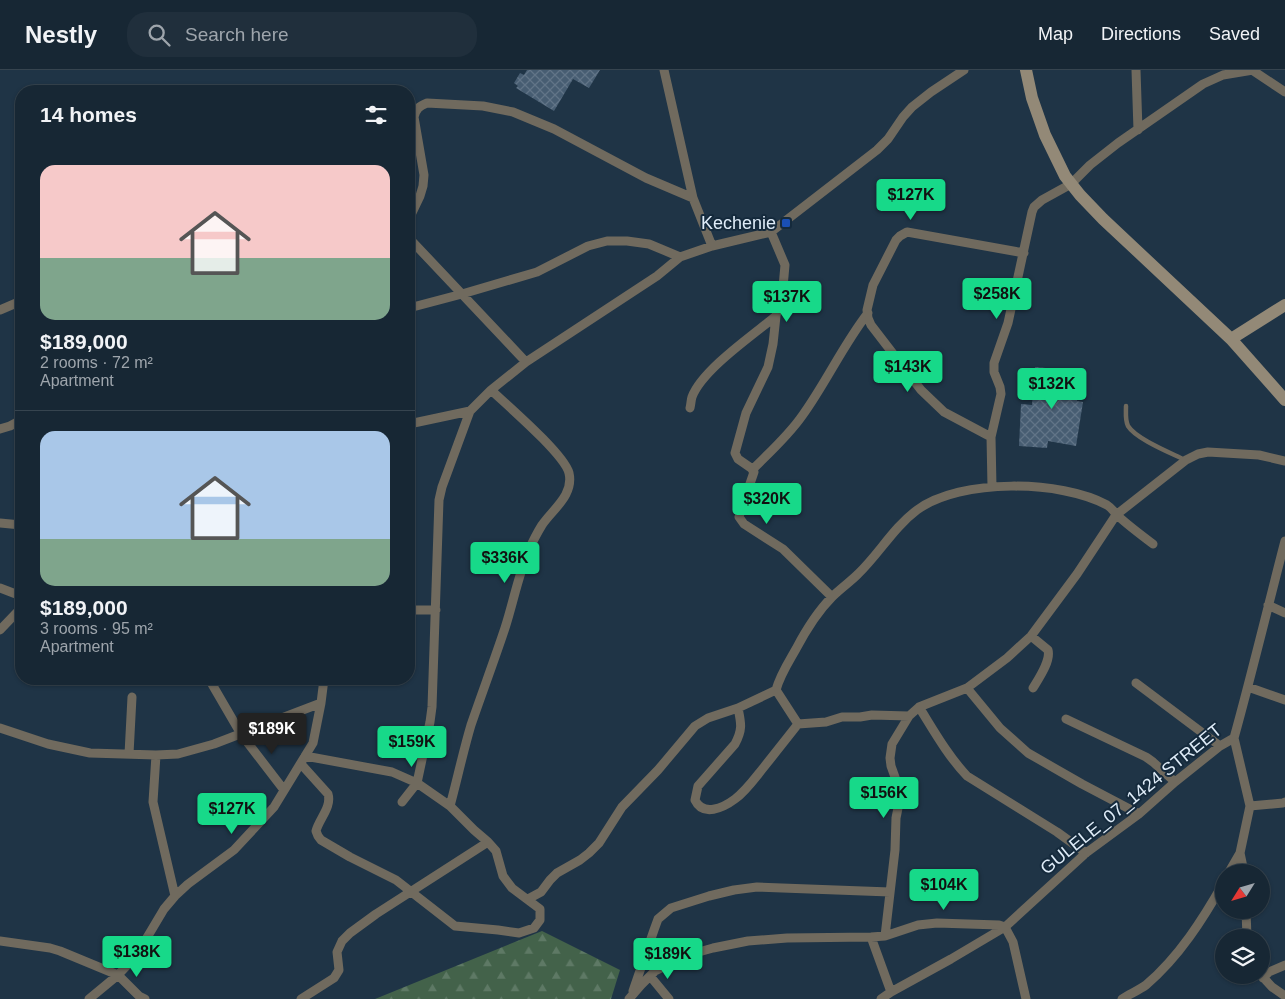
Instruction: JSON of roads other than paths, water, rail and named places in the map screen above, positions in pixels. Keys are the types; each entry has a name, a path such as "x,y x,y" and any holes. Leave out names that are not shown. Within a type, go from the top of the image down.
{"main road":[{"path":"1026,70 1032,98 1045,135 1065,176 1071,184 1103,219 1231,339 1285,400"},
{"path":"1231,339 1285,305"}],"street":[{"path":"664,70 694,198 712,246"},
{"path":"402,802 417,783 432,707 439,500 470,411 526,362 656,276 680,257 712,246 771,232 877,150 888,139 912,107 964,70"},
{"path":"1136,70 1138,130"},
{"path":"992,487 991,437 1001,394 994,372 994,363 1008,323 1034,207 1042,200 1071,184 1090,165 1118,143 1210,80 1223,75 1253,70 1285,92"},
{"path":"415,109 427,103 483,106 513,112 554,128 646,178 694,198"},
{"path":"415,123 424,175 423,186 415,207"},
{"path":"753,469 741,462 735,453 746,413 768,367 776,316 784,287 785,265 771,232"},
{"path":"832,596 783,549 744,524 741,520 740,510 754,472 753,469 798,422 852,334 868,313 873,285 896,240 900,236 907,232 1024,253"},
{"path":"415,306 537,272 588,246 607,241 649,244 680,257"},
{"path":"415,244 526,362"},
{"path":"0,310 15,304"},
{"path":"868,313 872,325 921,390 944,412 991,437"},
{"path":"690,408 692,398 701,381 715,366 776,316"},
{"path":"450,806 470,727 506,626 521,569 530,546 542,525 563,501 570,482 569,471 557,454 492,390"},
{"path":"415,423 470,411"},
{"path":"0,429 15,423"},
{"path":"10,426 15,426"},
{"path":"886,936 895,850 896,818 900,798 900,791 890,758 892,744 909,716 919,707 967,688 1008,658 1031,636 1077,574 1116,515 1186,460 1198,454 1208,452 1260,455 1285,461"},
{"path":"528,899 540,892 553,876 580,860 599,844 622,807 658,770 695,726 708,718 738,708 776,690 780,678 816,614 832,596 857,575 876,555 892,533 918,509 942,496 992,487 1032,487 1062,491 1108,506 1116,515 1153,544"},
{"path":"0,523 15,524"},
{"name":"GULELE_07_1424 STREET","path":"881,999 1005,926 1086,853 1139,814 1220,746 1234,738 1285,541"},
{"path":"0,588 15,594"},
{"path":"1268,605 1285,613"},
{"path":"415,610 436,610"},
{"path":"0,630 15,614"},
{"path":"1031,636 1050,653 1049,659 1034,688"},
{"path":"1136,683 1220,746"},
{"path":"212,685 241,734 284,790"},
{"path":"89,999 118,975 136,956 164,908 175,896 234,850 274,807 313,743 323,685"},
{"path":"1248,687 1285,700"},
{"path":"967,688 1000,728 1028,752 1082,784 1139,814"},
{"path":"776,690 798,724"},
{"path":"129,754 132,697"},
{"path":"0,728 48,744 90,753 178,754 214,744 321,703"},
{"path":"919,707 957,766 967,776 1024,810 1086,853"},
{"path":"738,708 742,726 735,744 698,786 695,800 697,806 706,810 717,809 734,800 757,776 798,724 826,722 842,717 872,715 909,716"},
{"path":"1066,719 1146,757 1175,782"},
{"path":"1234,738 1250,806 1240,853 1234,864"},
{"path":"156,755 153,802 175,896"},
{"path":"303,761 392,772 417,783 450,806 496,850 503,876 512,888 540,909 540,920 534,928 519,933 455,926 396,880 321,840 316,831 329,804 328,794 303,761"},
{"path":"1250,806 1284,804"},
{"path":"301,999 334,978 339,970 337,952 350,932 488,842"},
{"path":"1240,853 1242,864"},
{"path":"630,997 658,919 671,908 709,896 757,887 890,892"},
{"path":"1122,999 1144,986 1172,959 1215,897"},
{"path":"630,997 655,972 688,956 713,948 748,941 787,938 871,938 886,936 918,925 937,923 999,924 1005,926 1013,942 1026,999"},
{"path":"871,938 891,992"},
{"path":"0,941 55,949 118,975 139,996 145,999"},
{"path":"1270,972 1285,965"},
{"path":"650,976 669,999"},
{"path":"1269,984 1285,996"}],"lane":[{"path":"1126,406 1126,418 1129,426 1140,438 1186,460"}],"place":[{"name":"Kechenie","path":"786,223"}]}
